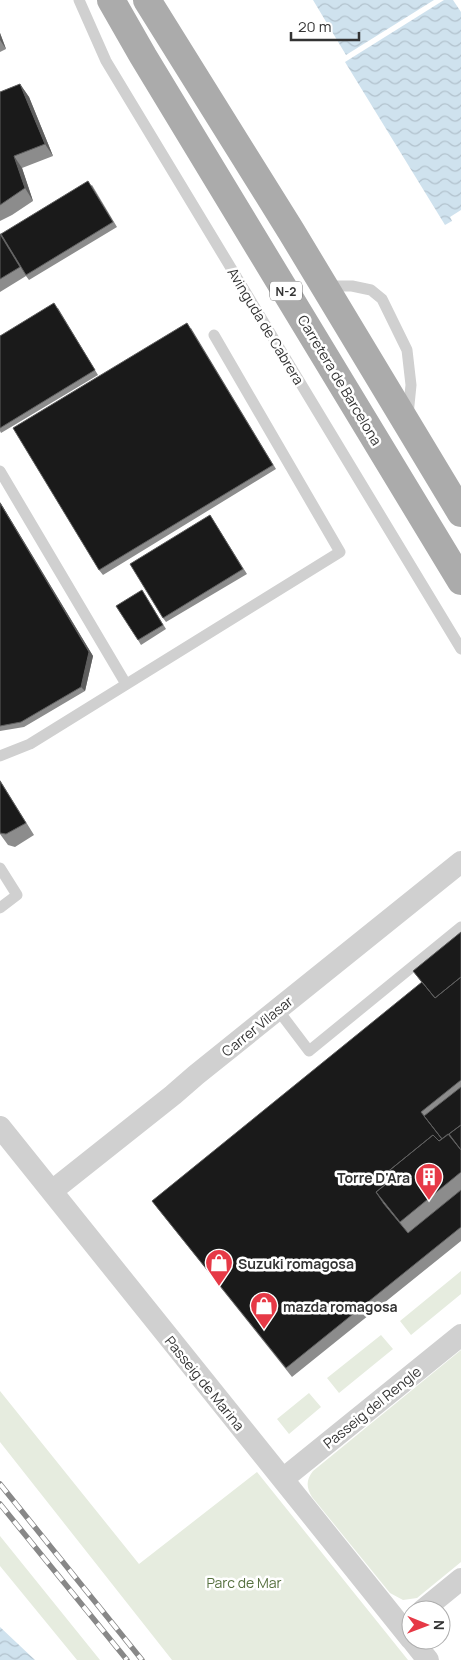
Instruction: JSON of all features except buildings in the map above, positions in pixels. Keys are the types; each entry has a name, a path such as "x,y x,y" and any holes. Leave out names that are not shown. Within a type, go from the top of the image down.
{"main road":[{"name":"Carretera de Barcelona","path":"111,0 461,581"},
{"name":"N-2","path":"147,0 324,286 461,513"}],"street":[{"name":"Carrer Vilasar","path":"52,1191 461,862"},
{"name":"Passeig de Marina","path":"0,1127 283,1479 401,1622"},
{"name":"Passeig del Rengle","path":"283,1479 461,1335"},
{"path":"435,1600 461,1579"}],"lane":[{"name":"Avinguda de Cabrera","path":"79,0 106,61 461,649"},
{"path":"324,286 352,286 371,290 382,299 407,350 411,385 408,424"},
{"path":"0,756 30,744 340,552 214,335"},
{"path":"0,471 126,684"},
{"path":"0,868 17,895 0,908"},
{"path":"278,1010 309,1051 461,927"}],"green space":[{"path":"461,1271 461,1294 411,1335 400,1321"},
{"path":"381,1335 393,1349 339,1393 327,1378"},
{"path":"461,1350 461,1562 417,1598 403,1600 390,1593 312,1497 308,1481 313,1471"},
{"name":"Parc de Mar","path":"0,1391 139,1564 257,1472 408,1660 172,1660 0,1442"},
{"path":"309,1393 321,1407 289,1434 277,1419"},
{"path":"0,1536 100,1660 77,1660 0,1566"}],"water":[{"path":"313,0 434,0 346,55"},
{"path":"444,0 453,0 461,12 461,210 450,217 452,221 445,225 345,62"},
{"path":"0,1627 35,1660 0,1660"}],"railway":[{"path":"0,1484 142,1660"},
{"path":"0,1504 127,1660"}],"place":[{"name":"Torre D'Ara","path":"429,1201"},
{"name":"Suzuki romagosa","path":"219,1287"},
{"name":"mazda romagosa","path":"264,1330"}]}
